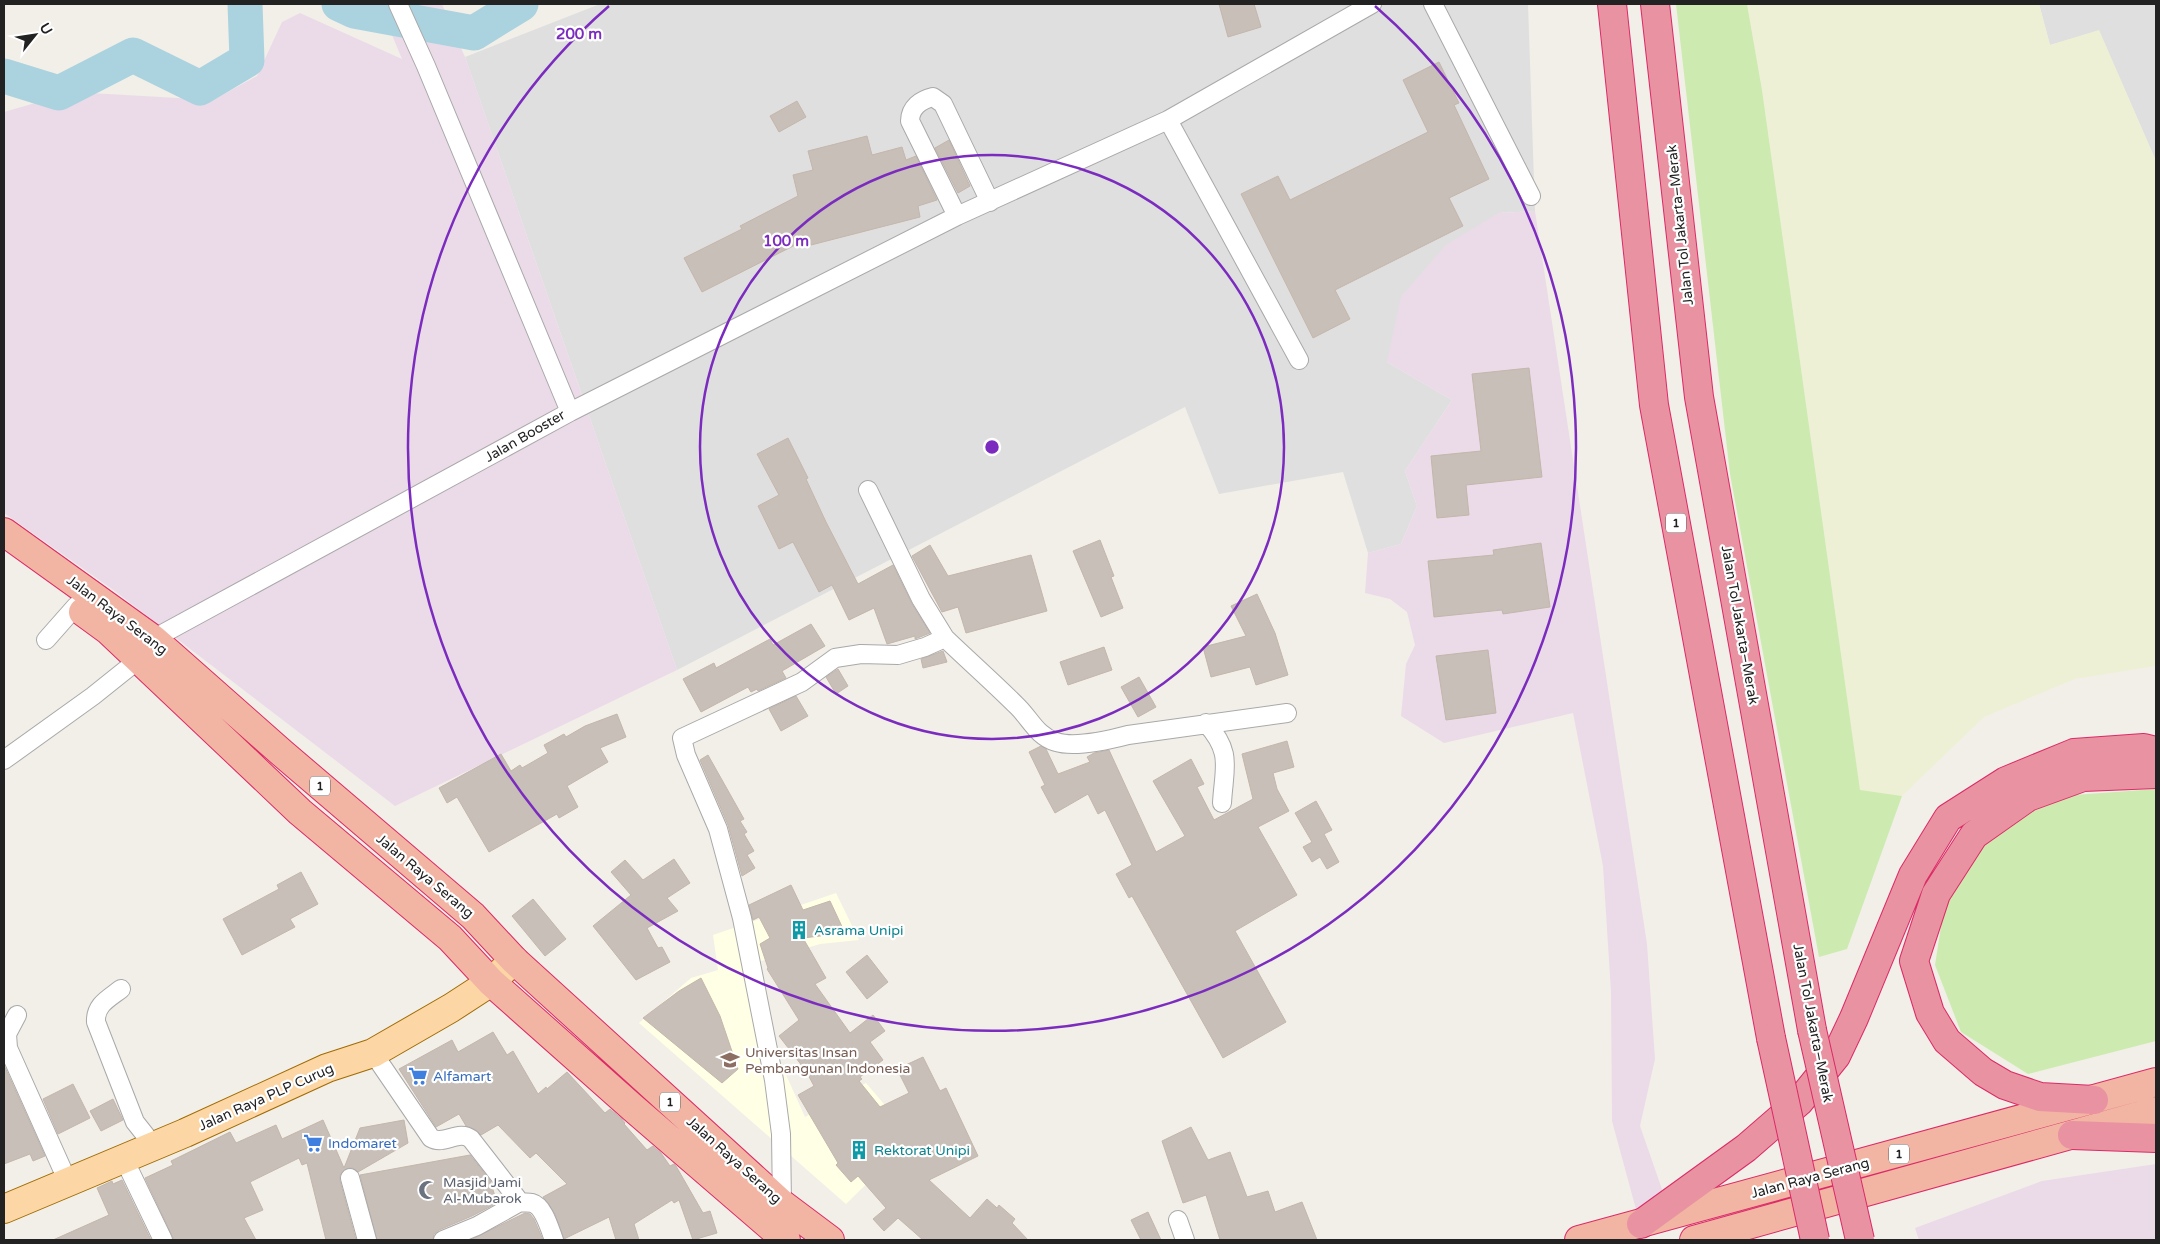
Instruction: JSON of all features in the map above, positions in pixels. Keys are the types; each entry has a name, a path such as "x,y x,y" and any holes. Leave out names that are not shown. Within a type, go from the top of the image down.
{"highway":[{"name":"1","path":"1612,4 1654,405 1771,1038 1815,1240"},
{"name":"Jalan Tol Jakarta–Merak","path":"1655,4 1699,397 1812,1030 1860,1240"},
{"name":"Jalan Raya Serang","path":"4,532 145,650 300,812 450,938 492,982 633,1108 786,1240"},
{"name":"Jalan Raya Serang","path":"4,553 109,631 145,650 174,658 296,766 473,916 514,960 782,1204 830,1240"},
{"path":"1641,1224 1746,1148 1799,1102 1836,1056 1914,875 1948,818 2006,781 2074,753 2144,748 2156,751"},
{"path":"2094,1100 2040,1098 2005,1084 1983,1072 1947,1041 1930,1013 1914,961 1936,894 1974,835 2028,797 2083,776 2156,774"},
{"name":"Jalan Raya Serang","path":"1579,1240 1610,1236 1641,1224 2156,1082"},
{"name":"Jalan Raya Serang","path":"1694,1240 2156,1110"},
{"path":"2072,1135 2156,1138"}],"main road":[{"name":"Jalan Raya PLP Curug","path":"4,1210 154,1146 328,1068 373,1053 492,982 514,960"}],"street":[{"name":"Jalan Booster","path":"4,760 93,696 145,650 184,624 570,412 426,66 398,4"},
{"path":"570,412 957,216 1168,120 1372,4"},
{"path":"1433,4 1531,196"},
{"path":"957,216 910,121 910,114 913,109 926,99 933,98 943,104 990,202"},
{"path":"1168,120 1299,360"},
{"path":"868,490 921,599 945,638 1020,708 1037,731 1055,742 1065,744 1110,740 1128,734 1287,713"},
{"path":"46,640 76,606"},
{"path":"174,658 184,624"},
{"path":"782,1204 781,1134 776,1098 742,918 718,829 686,755 682,738 802,682 835,658 861,654 898,655 925,647 945,638"},
{"path":"1206,723 1221,741 1225,754 1222,803"},
{"path":"121,989 100,1005 96,1012 96,1022 135,1122 154,1146"},
{"path":"16,1014 7,1034 8,1048 68,1182"},
{"path":"373,1053 431,1138 440,1141 462,1135 468,1136 520,1202"},
{"path":"124,1159 163,1240"},
{"path":"350,1178 367,1240"},
{"path":"443,1240 477,1226 520,1202 530,1202 536,1205 548,1224 554,1240"},
{"path":"1178,1220 1185,1240"}],"shaded area":[{"path":"379,4 442,4 465,57 677,670 395,806 112,589 4,513 4,112 73,92 213,100 257,76 282,22 300,13 402,59"},
{"path":"600,4 1528,4 1535,211 1499,213 1387,362 1452,400 1405,471 1417,506 1401,544 1368,553 1343,472 1219,494 1185,407 677,670 465,57"},
{"path":"1747,4 2039,4 2050,45 2099,30 2156,161 2156,666 2075,679 1984,717 1902,796 1860,791 1762,90"},
{"path":"2039,4 2156,4 2156,161 2099,31 2050,45"},
{"path":"1535,211 1647,944 1655,1059 1640,1126 1664,1195 1637,1213 1612,1121 1611,992 1603,866 1573,713 1444,743 1401,716 1406,664 1415,645 1407,612 1390,599 1365,593 1368,553 1401,544 1417,506 1405,471 1452,400 1387,362 1401,297 1446,245 1499,213"},
{"name":"Universitas Insan Pembangunan Indonesia","path":"836,893 859,940 820,944 761,961 769,1037 805,1117 866,1083 913,1138 846,1204 639,1023 691,978 718,970 713,935"},
{"path":"2156,1164 2156,1240 1919,1240 1915,1228 2042,1181"}],"green space":[{"path":"1676,4 1747,4 1762,90 1860,790 1902,796 1847,949 1819,957 1730,474"},
{"path":"2156,789 2156,1041 2028,1074 1961,1032 1935,965 1949,875 2005,822 2074,795"}],"building":[{"path":"1219,4 1254,4 1261,27 1228,37"},
{"path":"1439,62 1459,103 1454,105 1489,179 1449,198 1463,226 1335,290 1350,319 1313,338 1241,194 1278,176 1290,200 1428,132 1403,80"},
{"path":"797,101 806,117 779,132 770,116"},
{"path":"867,136 872,155 902,147 906,160 916,156 937,200 918,206 920,217 811,245 809,238 702,292 684,258 742,229 740,226 798,196 793,175 813,170 808,151"},
{"path":"949,140 970,186 958,193 935,148"},
{"path":"1529,368 1542,477 1466,485 1469,515 1437,518 1431,456 1481,451 1472,374"},
{"path":"788,438 808,478 806,479 826,522 858,584 893,565 912,604 930,633 915,639 915,636 887,644 874,608 849,620 832,585 819,592 793,542 779,549 758,506 779,495 757,454"},
{"path":"1100,540 1114,576 1111,577 1123,608 1101,617 1073,551"},
{"path":"1541,543 1550,607 1503,614 1502,610 1434,617 1428,561 1494,555 1493,550"},
{"path":"930,545 948,576 1031,555 1047,611 966,633 958,607 942,612 912,556"},
{"path":"1257,594 1275,633 1288,675 1256,685 1250,667 1211,677 1203,647 1246,636 1231,606"},
{"path":"811,624 825,646 782,671 786,678 758,691 757,689 751,692 748,687 701,712 683,679 714,663 716,668 770,639 773,645"},
{"path":"1104,647 1112,670 1068,685 1060,662"},
{"path":"1488,650 1496,713 1446,720 1436,656"},
{"path":"943,651 947,662 923,668 921,659"},
{"path":"838,669 848,686 836,694 826,677"},
{"path":"1139,677 1156,707 1138,717 1121,687"},
{"path":"796,696 808,716 781,731 769,709"},
{"path":"617,714 626,737 600,748 608,762 567,786 578,807 559,818 557,814 489,852 457,797 447,803 439,788 501,754 511,771 520,765 522,768 548,753 544,745 564,734 566,737 585,726"},
{"path":"1287,741 1294,767 1273,773 1277,789 1289,811 1258,827 1297,895 1235,931 1286,1022 1223,1058 1132,896 1129,898 1116,874 1132,865 1105,810 1098,814 1088,794 1055,813 1041,787 1045,785 1029,752 1041,746 1046,749 1058,774 1090,762 1087,757 1094,753 1109,750 1156,852 1185,836 1153,781 1191,759 1204,784 1197,787 1214,820 1253,799 1242,754"},
{"path":"708,755 744,819 740,821 747,832 744,834 754,851 747,855 755,868 742,876 728,825 700,760"},
{"path":"1316,801 1332,830 1324,834 1339,862 1327,869 1320,857 1312,862 1303,847 1312,842 1295,813"},
{"path":"674,859 690,883 667,898 678,911 647,928 658,948 662,947 670,962 636,980 593,926 631,895 611,872 625,860 643,880"},
{"path":"301,872 318,904 290,919 295,927 242,955 223,919 279,889 277,885"},
{"path":"791,885 803,910 830,901 845,933 803,938 826,978 815,984 850,1033 873,1015 885,1031 870,1042 883,1060 860,1077 862,1079 859,1081 880,1107 909,1093 897,1069 923,1057 940,1091 946,1088 978,1156 929,1180 970,1218 987,1199 997,1208 999,1205 1015,1219 1012,1223 1028,1240 923,1240 898,1218 884,1231 873,1219 886,1208 858,1176 851,1182 836,1165 838,1163 798,1095 814,1086 806,1071 779,1036 799,1020 767,969 760,944 770,938 759,917 753,920 749,905"},
{"path":"533,899 566,939 545,956 512,916"},
{"path":"867,955 888,982 867,999 846,972"},
{"path":"701,978 720,1016 738,1069 722,1083 643,1018 679,991"},
{"path":"493,1032 507,1055 513,1051 538,1094 567,1072 605,1113 610,1109 622,1119 624,1124 647,1150 653,1146 661,1153 670,1166 674,1164 703,1213 710,1211 717,1233 693,1240 679,1200 674,1203 672,1200 634,1224 639,1240 616,1240 609,1217 564,1239 555,1214 543,1197 567,1184 536,1153 530,1158 498,1125 481,1135 476,1130 466,1126 459,1114 436,1127 399,1069 452,1040 458,1052"},
{"path":"4,1065 45,1156 33,1161 30,1154 4,1164"},
{"path":"73,1084 90,1118 58,1134 43,1099"},
{"path":"113,1099 123,1120 101,1131 90,1111"},
{"path":"323,1120 344,1168 360,1128 404,1120 408,1143 358,1172 353,1168 348,1168 340,1175 356,1240 326,1240 307,1163 302,1165 299,1158 250,1182 263,1210 244,1218 256,1240 174,1240 145,1178 173,1165 171,1161 230,1132 236,1143 276,1125 282,1139"},
{"path":"1191,1127 1208,1160 1230,1152 1247,1197 1268,1191 1275,1212 1302,1202 1317,1240 1220,1240 1206,1195 1183,1203 1162,1141"},
{"name":"Masjid Jami Al-Mubarok","path":"470,1155 490,1180 497,1203 439,1230 434,1234 433,1240 377,1240 360,1175"},
{"path":"122,1180 151,1240 53,1240 109,1215 97,1188 112,1181 113,1184"},
{"path":"1148,1212 1161,1240 1141,1240 1131,1220"},
{"path":"525,1213 530,1214 534,1219 543,1240 470,1240"}],"waterway":[{"path":"4,76 59,93 133,55 200,88 247,60 245,4"},
{"path":"339,4 354,11 474,33 521,4"}],"place":[{"name":"Asrama Unipi","path":"799,930"},
{"name":"Universitas Insan Pembangunan Indonesia","path":"730,1060"},
{"name":"Alfamart","path":"418,1076"},
{"name":"Indomaret","path":"313,1143"},
{"name":"Rektorat Unipi","path":"859,1150"},
{"name":"Masjid Jami Al-Mubarok","path":"428,1190"}]}
